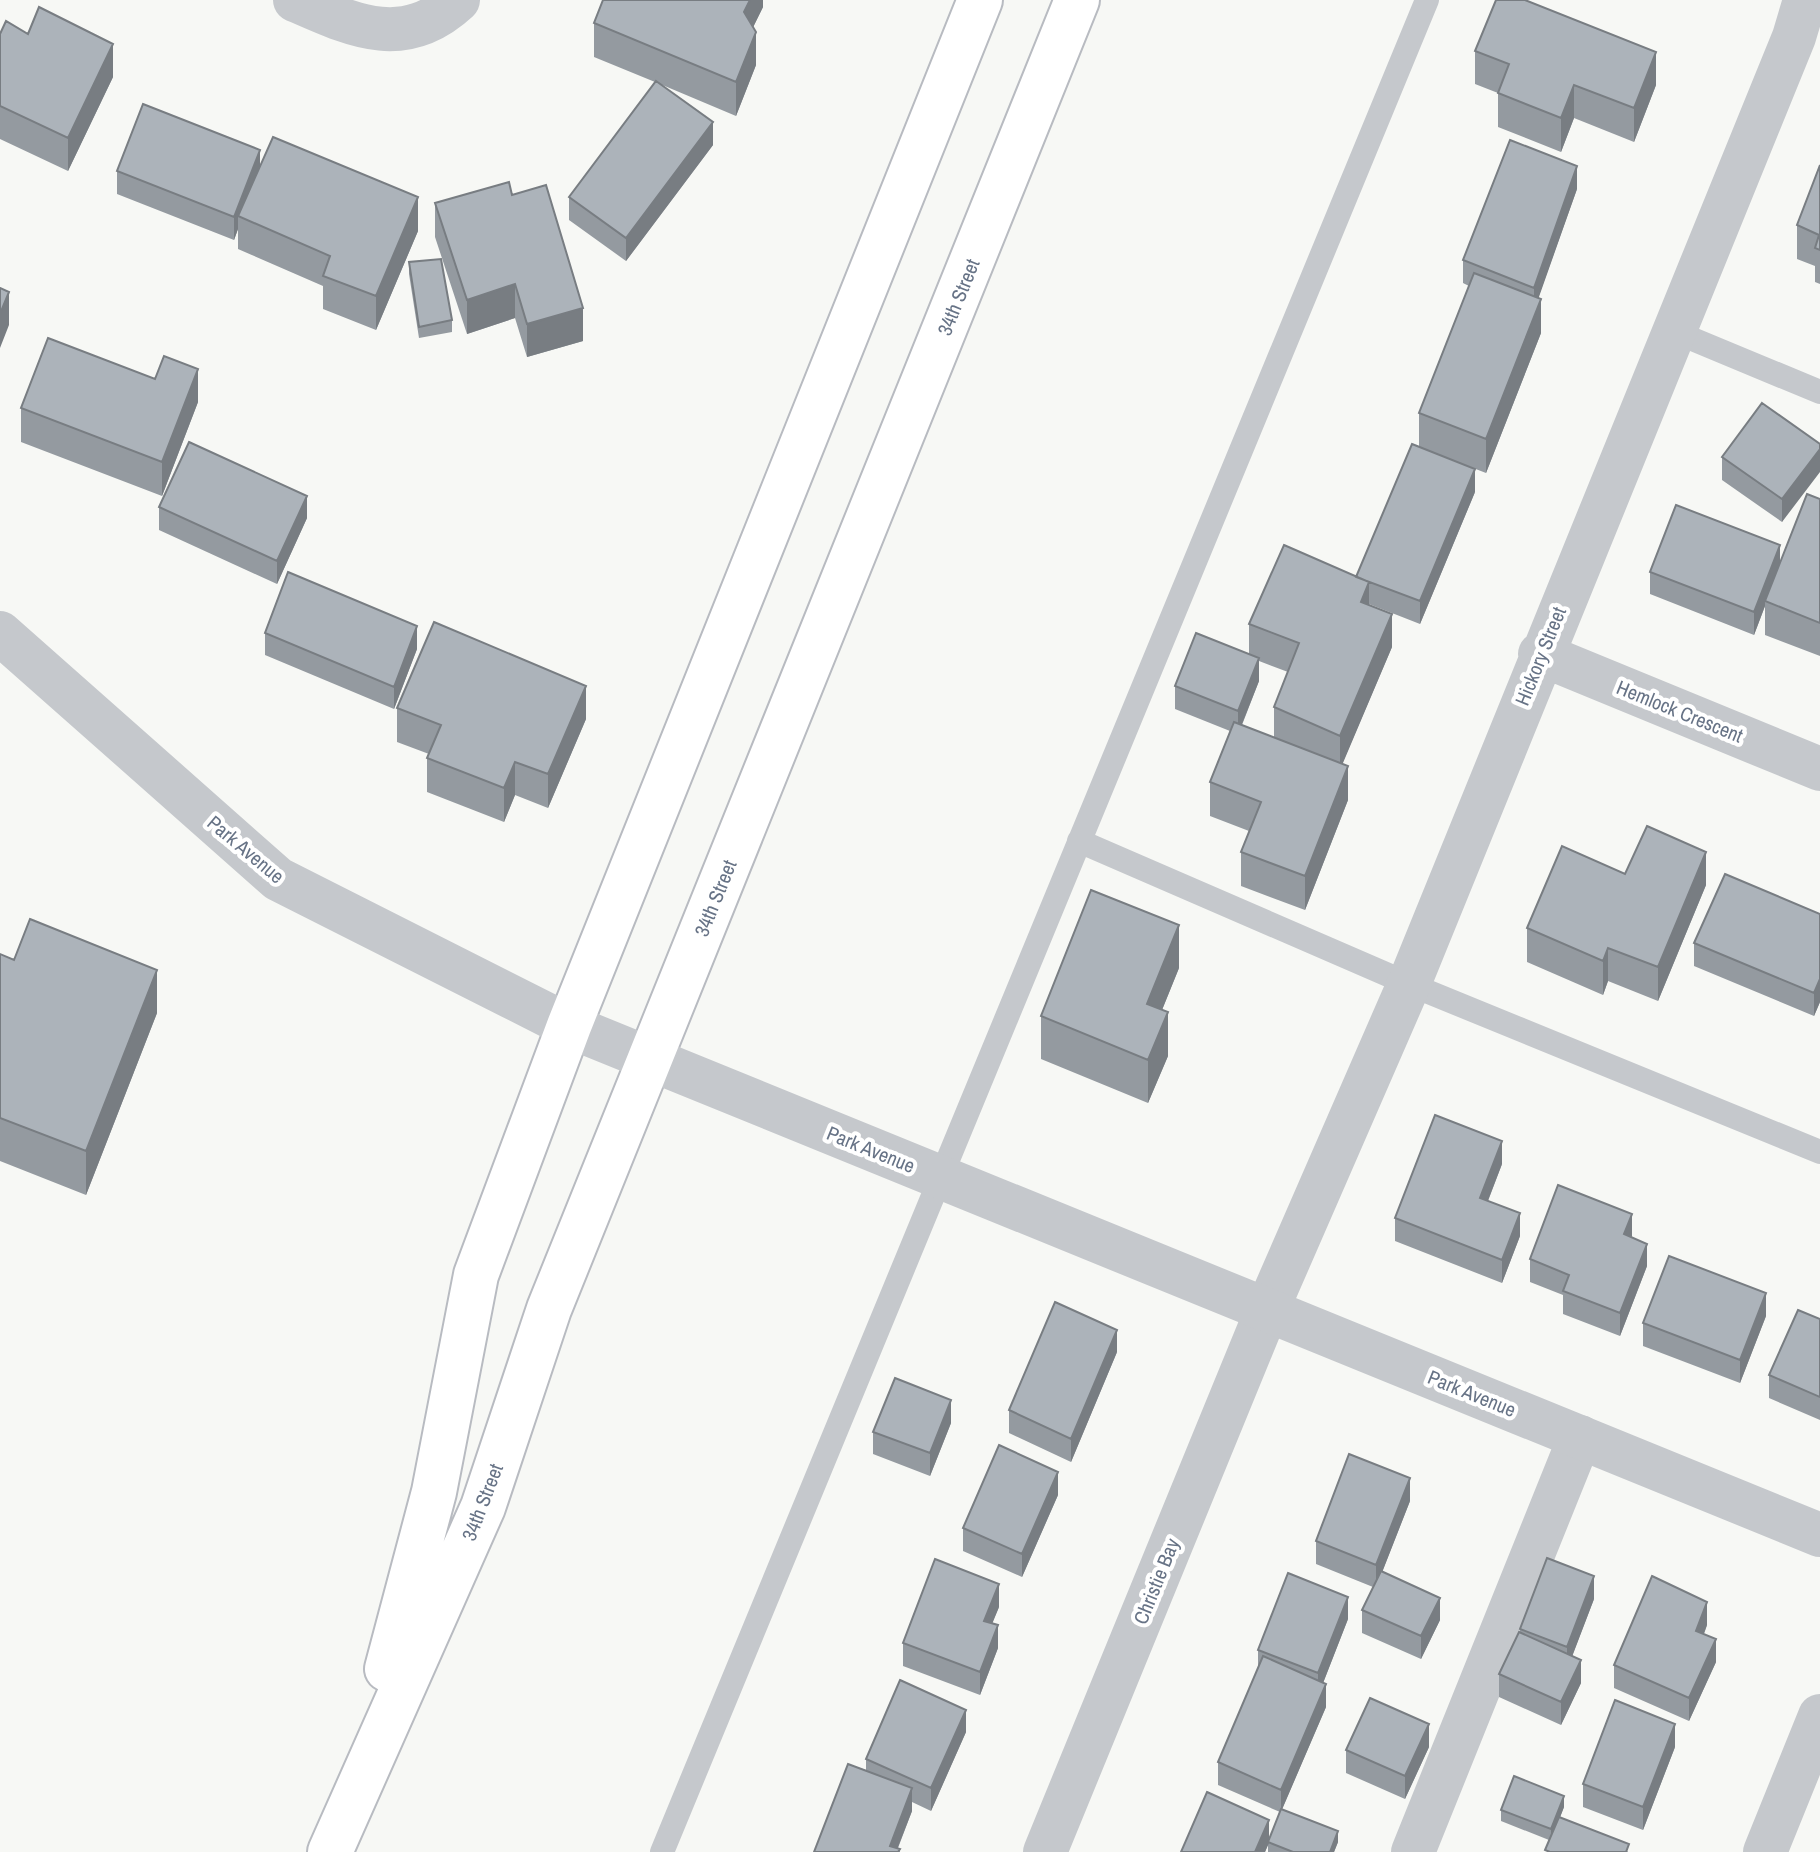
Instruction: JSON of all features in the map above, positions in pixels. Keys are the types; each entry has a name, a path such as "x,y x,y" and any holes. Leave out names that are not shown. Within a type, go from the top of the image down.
{"main road":[{"name":"34th Street","path":"353,1795 434,1492 476,1275 569,1026 980,0"},
{"name":"34th Street","path":"330,1852 483,1507 549,1309 1077,0"}],"street":[{"path":"295,0 380,31 436,20 458,0"},
{"name":"Hickory Street","path":"1267,1310 1409,984 1540,654 1794,37 1805,0"},
{"name":"Park Avenue","path":"0,633 278,879 569,1026 1820,1535"},
{"name":"Hemlock Crescent","path":"1540,654 1820,769"},
{"name":"Christie Bay","path":"1045,1852 1267,1310"},
{"path":"1413,1852 1580,1437"},
{"path":"1765,1852 1820,1716"}],"lane":[{"path":"662,1852 1427,0"},
{"path":"1673,331 1820,392"},
{"path":"1079,841 1409,984 1820,1152"}],"building":[{"path":"603,0 750,0 744,12 756,32 736,82 594,23"},
{"path":"1496,0 1525,0 1656,52 1634,108 1574,85 1561,118 1498,93 1509,64 1475,51"},
{"path":"39,7 113,44 68,138 0,106 0,34 6,21 28,34"},
{"path":"656,81 713,122 626,238 569,197"},
{"path":"143,104 260,150 234,217 117,171"},
{"path":"273,137 418,197 376,296 323,276 330,256 238,216"},
{"path":"1510,140 1577,166 1534,288 1463,260"},
{"path":"1820,165 1820,250 1815,248 1819,235 1797,225"},
{"path":"509,182 512,195 546,185 583,308 527,324 515,284 467,300 435,203"},
{"path":"441,259 452,320 419,327 409,262"},
{"path":"1474,273 1541,299 1486,439 1419,413"},
{"path":"0,288 9,292 0,314"},
{"path":"48,338 155,379 164,356 198,369 162,462 21,408"},
{"path":"1762,403 1820,444 1820,449 1782,499 1722,457"},
{"path":"189,442 307,496 277,561 159,507"},
{"path":"1412,444 1475,469 1420,601 1356,577"},
{"path":"1807,494 1820,499 1820,623 1765,601"},
{"path":"1676,505 1780,545 1754,612 1650,572"},
{"path":"1284,545 1369,582 1361,602 1392,614 1340,736 1274,707 1299,643 1249,624"},
{"path":"288,572 417,626 394,687 265,633"},
{"path":"434,622 586,686 548,774 515,762 504,788 427,758 441,725 397,708"},
{"path":"1196,633 1259,658 1238,711 1175,686"},
{"path":"1234,722 1348,766 1305,876 1241,852 1261,802 1210,782"},
{"path":"1647,826 1706,852 1658,967 1608,948 1603,961 1527,928 1562,846 1625,874"},
{"path":"1725,874 1820,914 1820,979 1814,993 1694,943"},
{"path":"1091,890 1179,925 1147,1004 1168,1012 1148,1060 1041,1016"},
{"path":"30,919 157,970 86,1151 0,1118 0,954 14,960"},
{"path":"1435,1115 1502,1141 1480,1198 1520,1213 1502,1260 1395,1218"},
{"path":"1558,1185 1632,1214 1624,1234 1647,1244 1620,1313 1563,1291 1569,1275 1530,1259"},
{"path":"1669,1256 1766,1293 1740,1360 1643,1323"},
{"path":"1055,1302 1117,1330 1071,1439 1009,1410"},
{"path":"1798,1310 1820,1319 1820,1397 1769,1375"},
{"path":"895,1378 951,1400 930,1453 873,1432"},
{"path":"999,1445 1058,1472 1022,1554 963,1528"},
{"path":"1349,1454 1410,1478 1376,1565 1316,1541"},
{"path":"1547,1558 1594,1576 1567,1647 1520,1629"},
{"path":"935,1559 999,1584 984,1621 998,1625 980,1672 903,1643"},
{"path":"1381,1571 1440,1598 1421,1636 1362,1610"},
{"path":"1288,1573 1348,1597 1318,1673 1258,1650"},
{"path":"1652,1576 1707,1602 1696,1631 1716,1639 1689,1698 1614,1665"},
{"path":"1519,1632 1581,1660 1561,1702 1499,1674"},
{"path":"1263,1656 1326,1684 1281,1790 1218,1762"},
{"path":"900,1680 966,1710 931,1788 866,1759"},
{"path":"1370,1698 1429,1724 1405,1776 1346,1750"},
{"path":"1615,1700 1675,1724 1643,1807 1583,1784"},
{"path":"848,1764 912,1788 890,1846 900,1849 898,1852 814,1852"},
{"path":"1514,1776 1564,1796 1551,1829 1501,1810"},
{"path":"1207,1792 1269,1820 1255,1852 1181,1852"},
{"path":"1281,1809 1338,1831 1330,1852 1293,1852 1268,1842"},
{"path":"1559,1817 1629,1844 1626,1852 1545,1850"}]}
